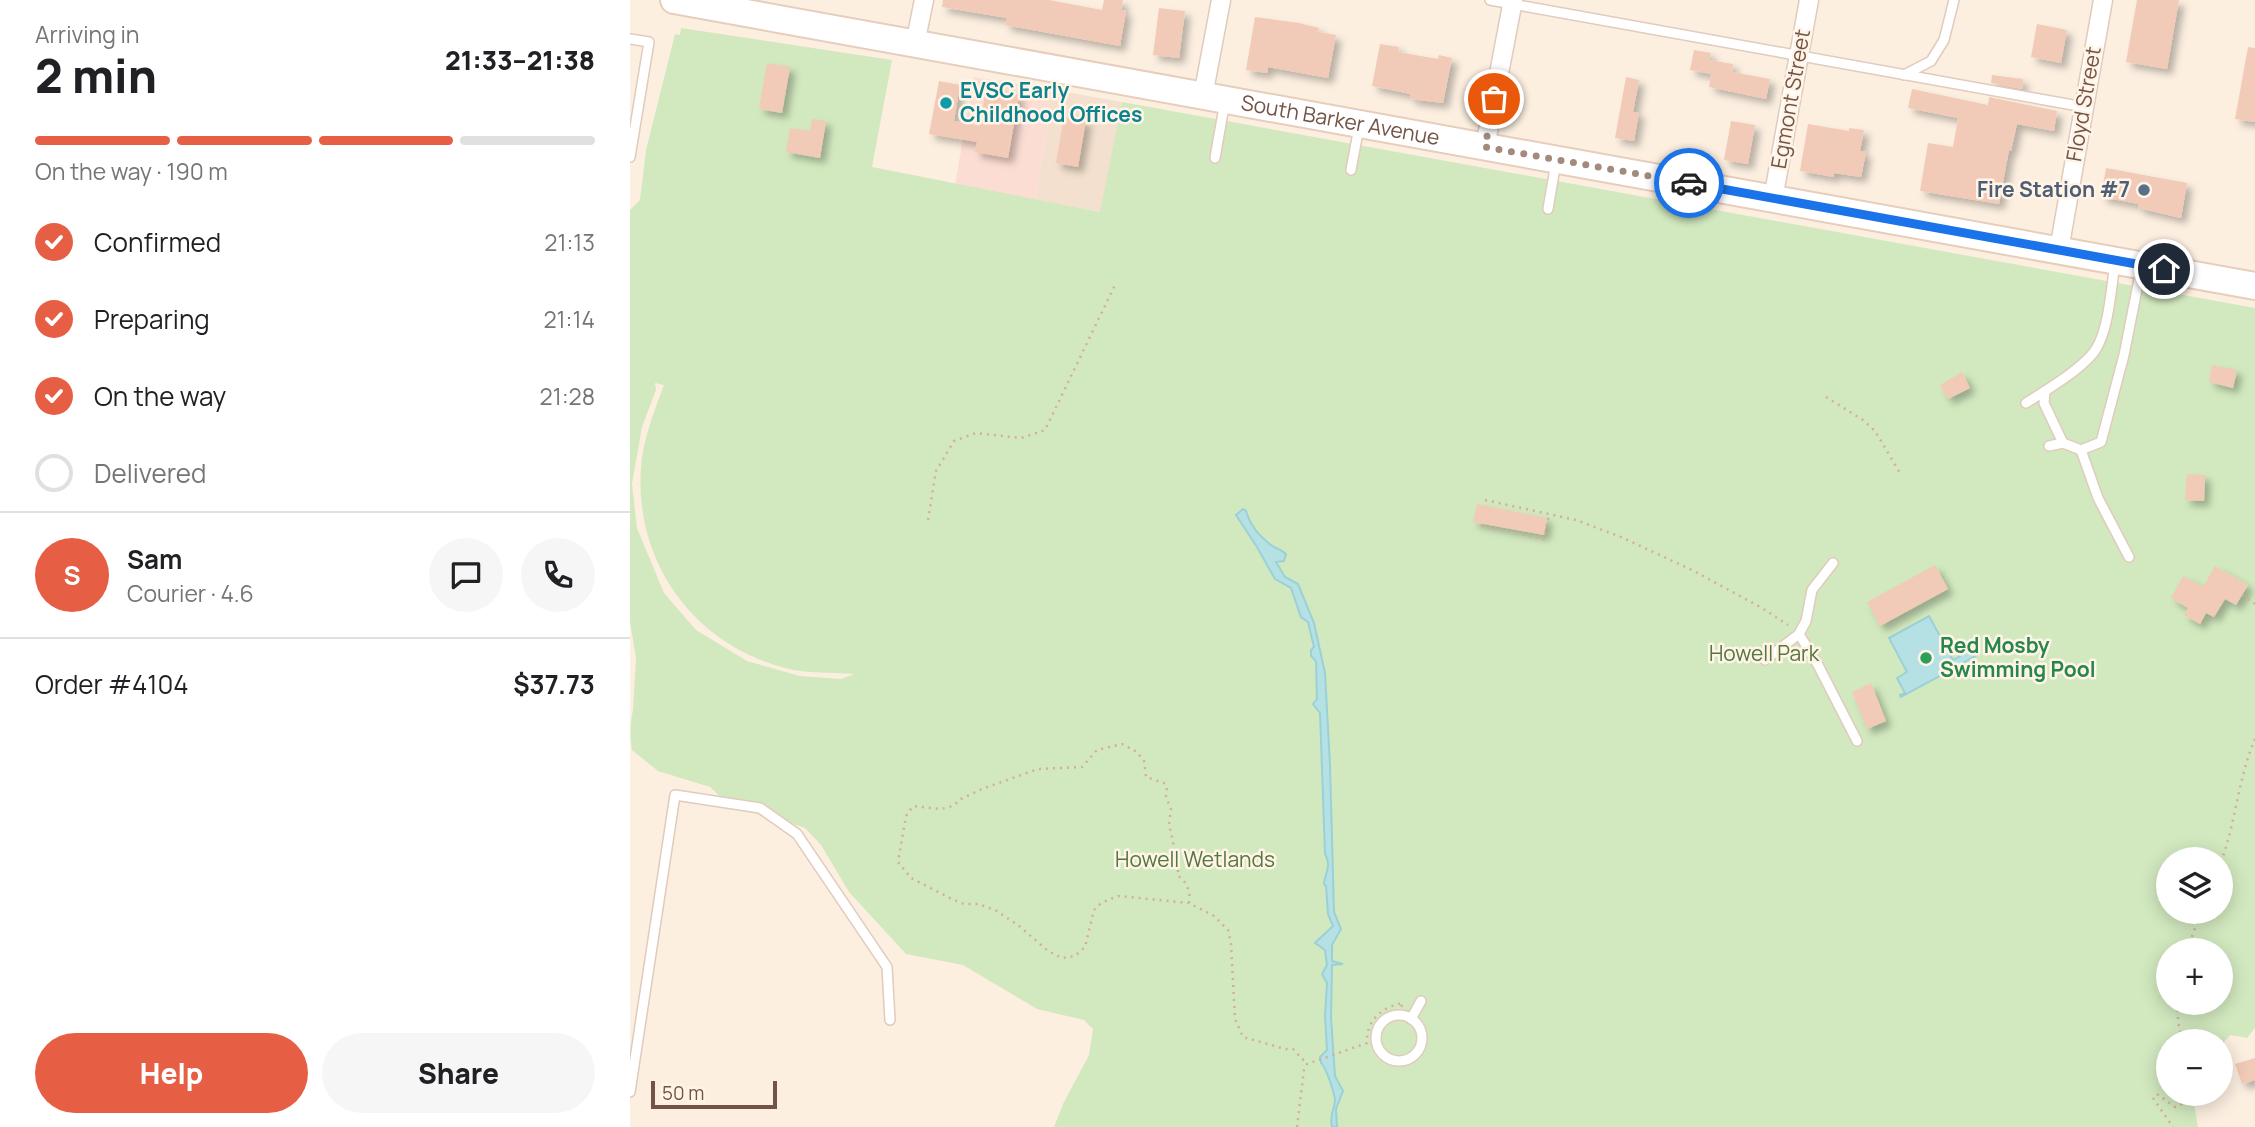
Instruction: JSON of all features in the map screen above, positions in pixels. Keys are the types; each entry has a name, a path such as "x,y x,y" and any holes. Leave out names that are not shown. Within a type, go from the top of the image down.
{"main road":[{"name":"South Barker Avenue","path":"674,0 2255,286"}],"street":[{"path":"915,44 924,0"},
{"path":"1214,98 1221,0"},
{"name":"Egmont Street","path":"1773,199 1809,0"},
{"name":"Floyd Street","path":"2059,250 2103,0"},
{"path":"1485,147 1512,2"}],"lane":[{"path":"1490,0 2084,107"},
{"path":"1904,75 1931,61 1944,40 1954,0"},
{"path":"630,39 649,43 630,157"},
{"path":"1214,98 1215,158"},
{"path":"1351,170 1360,124"},
{"path":"1548,209 1557,160"},
{"path":"2026,403 2066,377 2095,351 2104,328 2116,261"},
{"path":"2049,446 2063,443 2081,450 2101,442 2124,355 2141,265"},
{"path":"2045,391 2043,403 2063,443"},
{"path":"2081,450 2098,498 2129,557"},
{"path":"1765,660 1799,634 1806,621 1812,590 1833,563"},
{"path":"1799,634 1818,664 1857,741"},
{"path":"630,1092 675,795 760,808 797,834 887,967 890,1020"},
{"path":"1411,1019 1421,1001"},
{"path":"1396,1016 1411,1019 1420,1031 1421,1045 1412,1058 1397,1061 1384,1056 1379,1050 1376,1035 1383,1022 1396,1016"}],"path":[{"path":"928,520 936,471 954,442 976,433 1021,438 1045,430 1115,285"},
{"path":"1826,397 1863,420 1875,431 1900,473"},
{"path":"1485,500 1576,520 1621,537 1692,570 1762,608 1799,634"},
{"path":"1480,526 1544,539 1549,514"},
{"path":"2242,595 2255,604"},
{"path":"2226,847 2246,763 2255,739"},
{"path":"1189,903 1190,896 1184,879 1178,876 1170,824 1171,809 1166,797 1167,787 1164,783 1146,777 1144,761 1137,752 1122,744 1097,750 1082,767 1038,769 982,789 953,806 941,809 913,806 906,816 898,862 911,878 964,904 978,904 995,910 1018,925 1048,951 1062,958 1076,956 1085,947 1094,910 1101,903 1118,896 1189,903 1214,916 1228,930 1235,1019 1243,1037 1293,1049 1307,1064"},
{"path":"1297,1127 1307,1064 1367,1043 1369,1027 1373,1020 1390,1006 1403,1003 1396,1016"},
{"path":"2154,1098 2174,1127"}],"shaded area":[{"path":"974,77 1054,90 1035,200 955,184"},
{"path":"1054,90 1122,102 1101,212 1035,200"}],"green space":[{"path":"681,28 892,60 872,167 1100,212 1122,102 2255,308 2255,1028 2247,1038 2233,1036 2233,1029 2156,1029 2156,1106 2194,1106 2198,1127 1054,1127 1089,1055 1093,1029 1084,1020 1037,1009 963,965 906,954 849,892 821,845 805,828 725,801 710,787 658,771 632,750 636,658 630,622 630,210 640,200 646,150 675,34 680,35","holes":["655,383 664,385 642,457 641,493 646,528 657,561 673,590 695,616 721,638 751,656 794,670 854,674 841,679 800,676 747,661 696,630 664,593 637,528 632,484 642,427 656,390"]}],"water":[{"path":"1243,509 1259,534 1286,554 1284,561 1276,562 1285,577 1298,584 1314,623 1325,673 1334,912 1341,929 1332,945 1332,961 1343,964 1332,965 1331,1018 1335,1076 1343,1091 1336,1109 1337,1127 1332,1127 1335,1100 1320,1057 1327,1050 1327,983 1322,974 1327,965 1325,950 1315,943 1333,926 1328,914 1324,884 1328,862 1325,854 1320,713 1313,704 1317,699 1316,661 1311,656 1314,647 1308,622 1301,617 1291,588 1275,579 1236,515"},
{"name":"Red Mosby Swimming Pool","path":"1929,616 1953,660 1960,656 1952,641 1979,654 1963,663 1964,667 1960,669 1958,666 1901,697 1900,695 1905,693 1897,678 1907,672 1889,638"}],"building":[{"path":"943,0 1049,0 1102,10 1104,0 1123,0 1121,10 1126,11 1120,46 1005,25 1007,18 942,7"},
{"path":"2137,0 2179,0 2167,69 2126,62"},
{"path":"1159,8 1185,11 1179,58 1153,55"},
{"path":"1255,17 1299,23 1319,28 1318,32 1336,35 1328,78 1268,67 1267,73 1246,70"},
{"path":"2037,24 2067,30 2061,63 2031,57"},
{"path":"1380,44 1399,47 1398,52 1438,59 1439,55 1452,58 1443,103 1410,99 1411,94 1372,86"},
{"path":"2248,47 2255,48 2255,122 2235,119"},
{"path":"1694,50 1711,53 1709,60 1733,64 1732,72 1770,79 1766,99 1709,87 1711,74 1690,70"},
{"path":"767,63 790,67 782,113 759,109"},
{"path":"1992,75 2023,79 2022,89 1991,83"},
{"path":"1626,77 1639,80 1633,112 1639,112 1634,141 1615,138"},
{"path":"939,81 960,85 954,121 980,126 986,89 1019,95 1008,158 975,152 977,142 929,134"},
{"path":"1912,89 1988,105 1989,97 2057,111 2054,131 2017,124 1999,204 1920,191 1928,143 1953,147 1958,118 1908,108"},
{"path":"1064,117 1086,120 1078,167 1056,163"},
{"path":"812,119 826,121 820,158 786,152 790,128 810,131"},
{"path":"1731,121 1755,125 1748,164 1724,160"},
{"path":"1808,124 1849,131 1849,128 1864,130 1860,151 1866,152 1861,177 1834,173 1834,177 1800,171"},
{"name":"Fire Station #7","path":"2106,168 2187,183 2181,218 2138,208 2139,204 2101,197"},
{"path":"2212,365 2237,370 2233,388 2209,382"},
{"path":"1962,372 1970,388 1948,399 1940,385"},
{"path":"2187,474 2205,475 2204,501 2185,500"},
{"path":"1477,504 1547,518 1544,535 1473,522"},
{"path":"1935,565 1948,589 1880,626 1867,602"},
{"path":"2215,566 2248,585 2236,605 2225,599 2214,617 2206,613 2200,624 2184,615 2188,608 2171,598 2183,576 2203,587"},
{"path":"1871,683 1886,721 1867,729 1852,692"},
{"path":"2255,1058 2255,1080 2242,1084 2235,1064"}],"way so far":[{"path":"1494,99 1485,147 1689,183"}],"place":[{"name":"EVSC Early Childhood Offices","path":"946,103"},
{"name":"Fire Station #7","path":"2144,190"},
{"name":"Red Mosby Swimming Pool","path":"1926,658"}],"route":[{"path":"1689,183 2164,269"}],"park label":[{"name":"Howell Park","path":"1764,654"},
{"name":"Howell Wetlands","path":"1195,860"}]}
